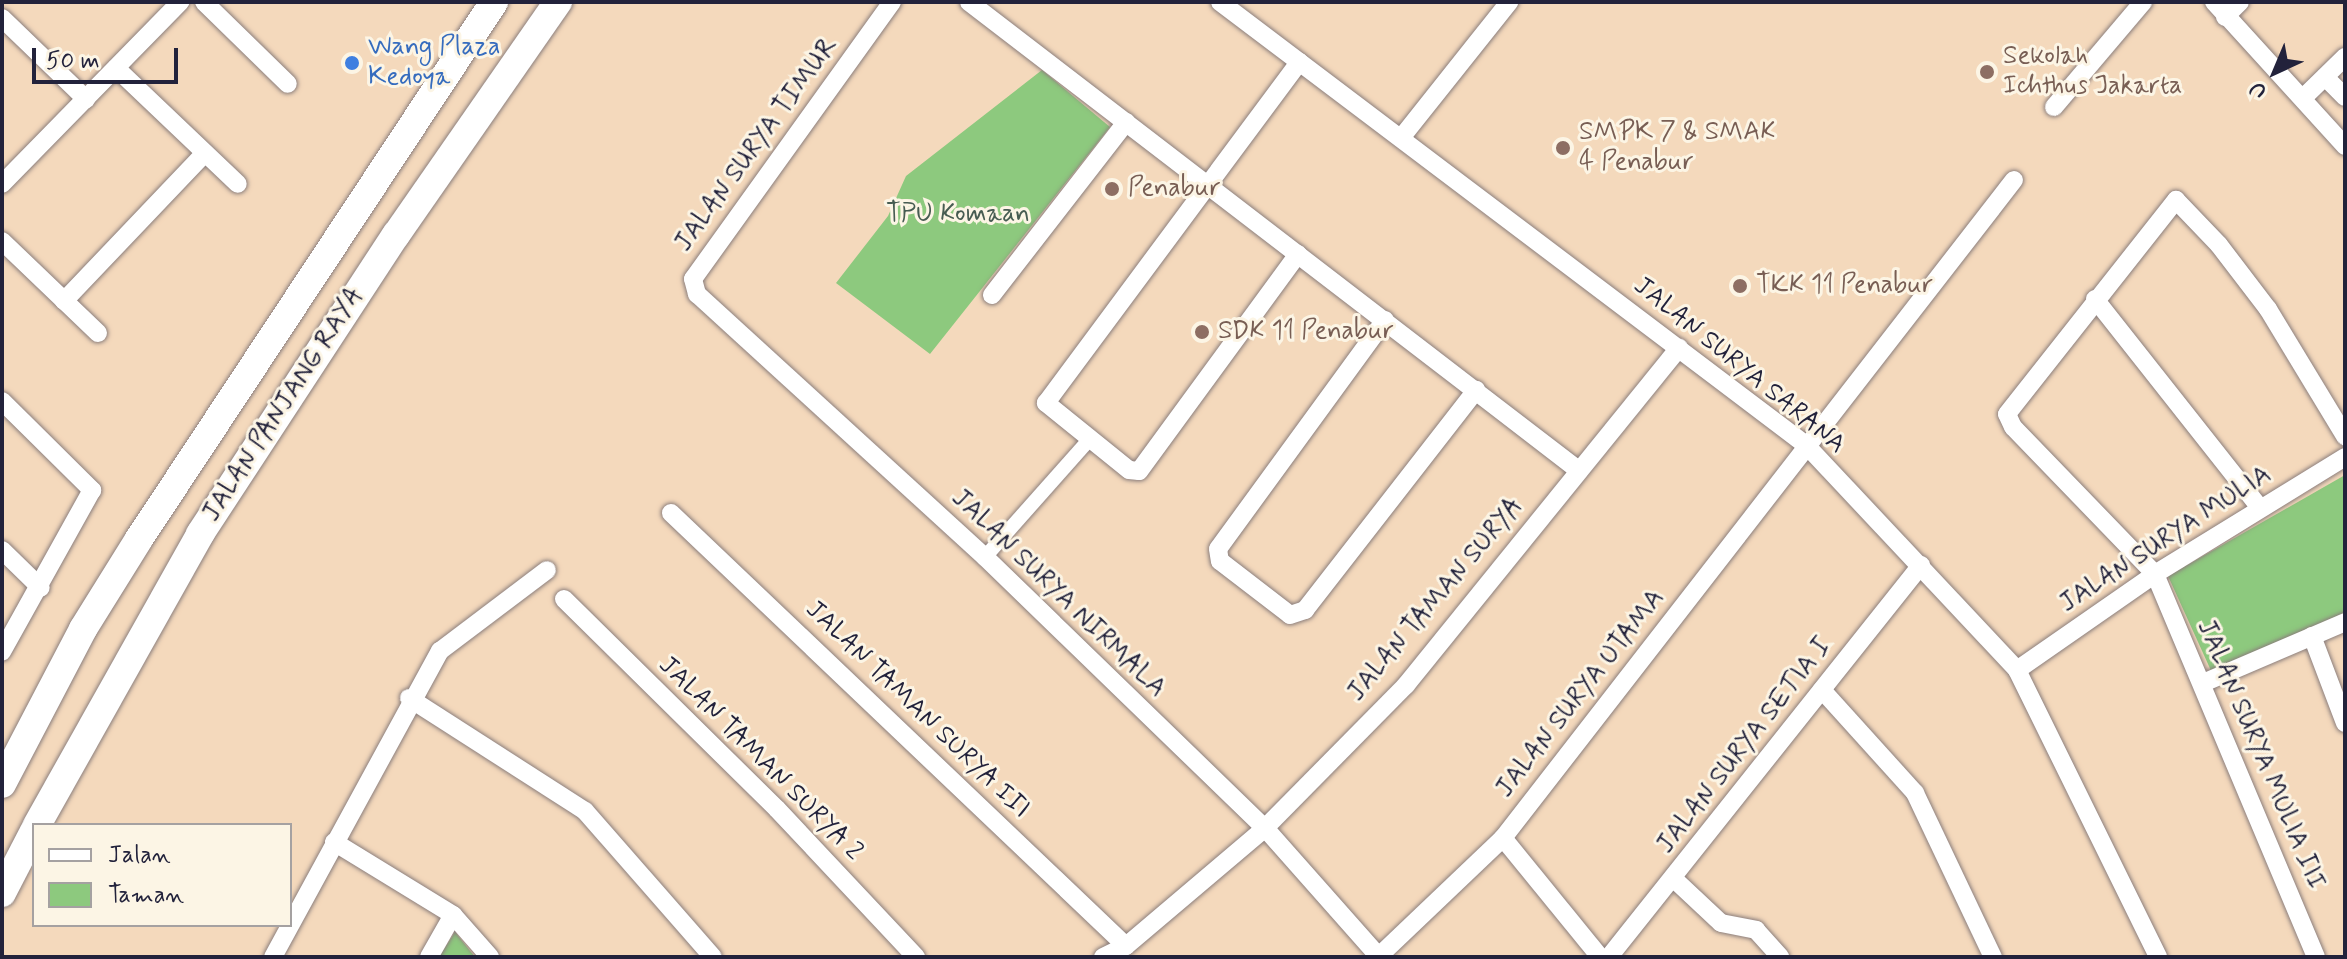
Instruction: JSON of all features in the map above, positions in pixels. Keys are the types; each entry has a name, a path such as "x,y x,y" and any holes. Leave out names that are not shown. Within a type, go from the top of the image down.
{"main road":[{"name":"JALAN PANJANG RAYA","path":"2,784 83,629 356,207 494,2"},
{"name":"JALAN PANJANG RAYA","path":"38,823 200,534 396,235 558,2"},
{"path":"356,207 372,234 396,235"},
{"path":"327,256 356,268 363,286"},
{"path":"2,893 32,835"}],"street":[{"path":"2,184 180,2"},
{"path":"204,2 288,84"},
{"name":"JALAN SURYA TIMUR","path":"693,279 892,2"},
{"path":"969,2 1577,469"},
{"name":"JALAN SURYA SARANA","path":"1220,2 1806,445 2017,670 2158,957"},
{"path":"1401,138 1509,2"},
{"path":"2054,107 2143,2"},
{"path":"2240,2 2220,10 2345,146"},
{"path":"2,18 86,99"},
{"path":"2303,98 2345,57"},
{"path":"1298,254 1139,471 1129,470 1050,408 1049,396 1205,183 1299,62"},
{"path":"116,68 238,184"},
{"path":"2325,77 2345,97"},
{"path":"992,295 1126,122"},
{"path":"64,301 205,153"},
{"name":"JALAN SURYA UTAMA","path":"1378,957 1503,838 2014,180"},
{"path":"2155,574 2007,420 2007,414 2170,203 2183,204 2268,309 2345,436"},
{"path":"2,241 98,333"},
{"name":"JALAN SURYA NIRMALA","path":"693,279 697,294 985,557 1265,828 1378,957"},
{"path":"2095,299 2260,508"},
{"path":"1385,320 1218,549 1220,561 1290,615 1305,610 1476,390"},
{"name":"JALAN TAMAN SURYA","path":"1103,957 1126,946 1265,828 1406,685 1577,469 1679,348"},
{"path":"2,401 92,490 41,588 2,652"},
{"path":"985,557 1089,440"},
{"name":"JALAN SURYA MULIA","path":"2017,670 2155,574 2345,457"},
{"name":"JALAN TAMAN SURYA III","path":"671,513 1126,946"},
{"path":"2,550 41,588"},
{"name":"JALAN SURYA SETIA I","path":"1609,957 1921,565"},
{"path":"292,921 409,698 440,651 547,570"},
{"name":"JALAN SURYA MULIA III","path":"2155,574 2316,957"},
{"name":"JALAN TAMAN SURYA 2","path":"564,599 777,809 916,957"},
{"path":"2203,683 2345,622"},
{"path":"2312,636 2345,723"},
{"path":"1822,690 1915,793 1993,957"},
{"path":"409,698 585,811 713,957"},
{"path":"1503,838 1600,957"},
{"path":"334,842 453,915 490,957"},
{"path":"1674,879 1721,923 1756,930 1780,957"},
{"path":"429,957 453,915"},
{"path":"273,957 289,927"}],"green space":[{"name":"TPU Komaan","path":"1042,70 1110,127 930,354 836,283 888,216 906,176"},
{"path":"2345,475 2345,618 2213,675 2168,576"},
{"path":"455,932 475,957 439,957"}],"place":[{"name":"Wang Plaza Kedoya","path":"352,63"},
{"name":"Sekolah Ichthus Jakarta","path":"1987,72"},
{"name":"SMPK 7 & SMAK 4 Penabur","path":"1563,148"},
{"name":"Penabur","path":"1112,189"},
{"name":"TKK 11 Penabur","path":"1740,286"},
{"name":"SDK 11 Penabur","path":"1202,332"}]}
